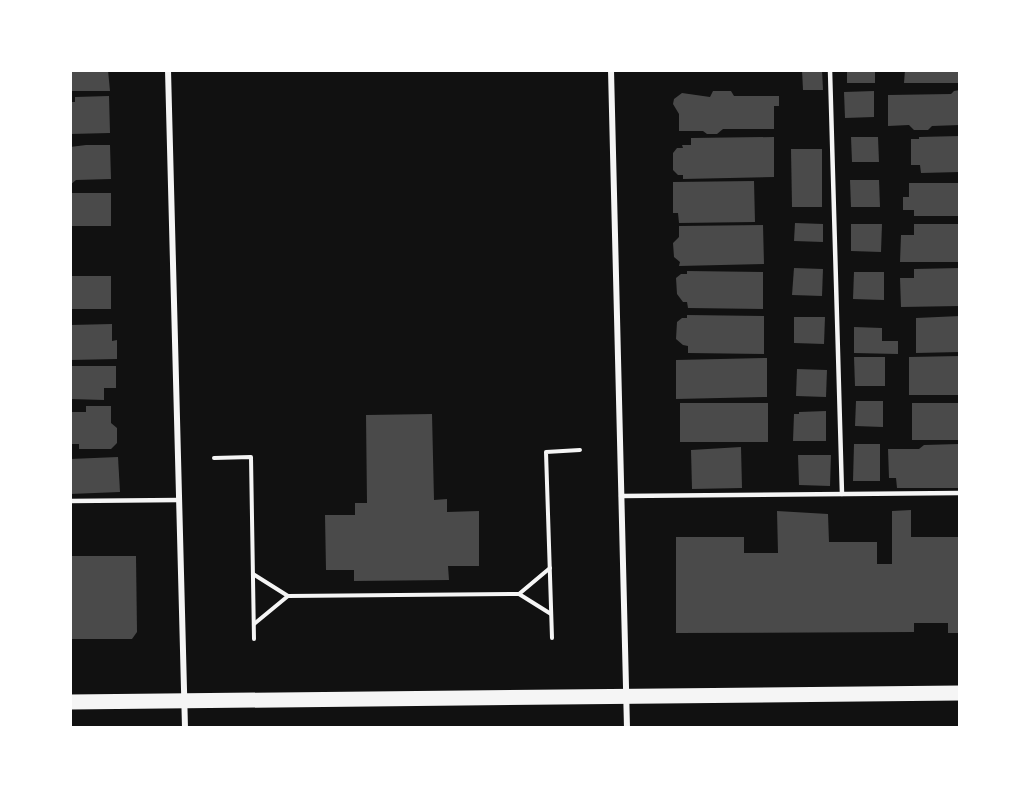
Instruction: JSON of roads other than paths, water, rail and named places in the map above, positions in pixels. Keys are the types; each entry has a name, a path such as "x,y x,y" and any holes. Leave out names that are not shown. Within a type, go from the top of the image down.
{"main road":[{"path":"70,702 960,693"}],"street":[{"path":"168,70 185,728"},
{"path":"611,70 627,728"}],"lane":[{"path":"830,70 842,494"},
{"path":"621,496 960,493"},
{"path":"70,501 179,500"}]}
